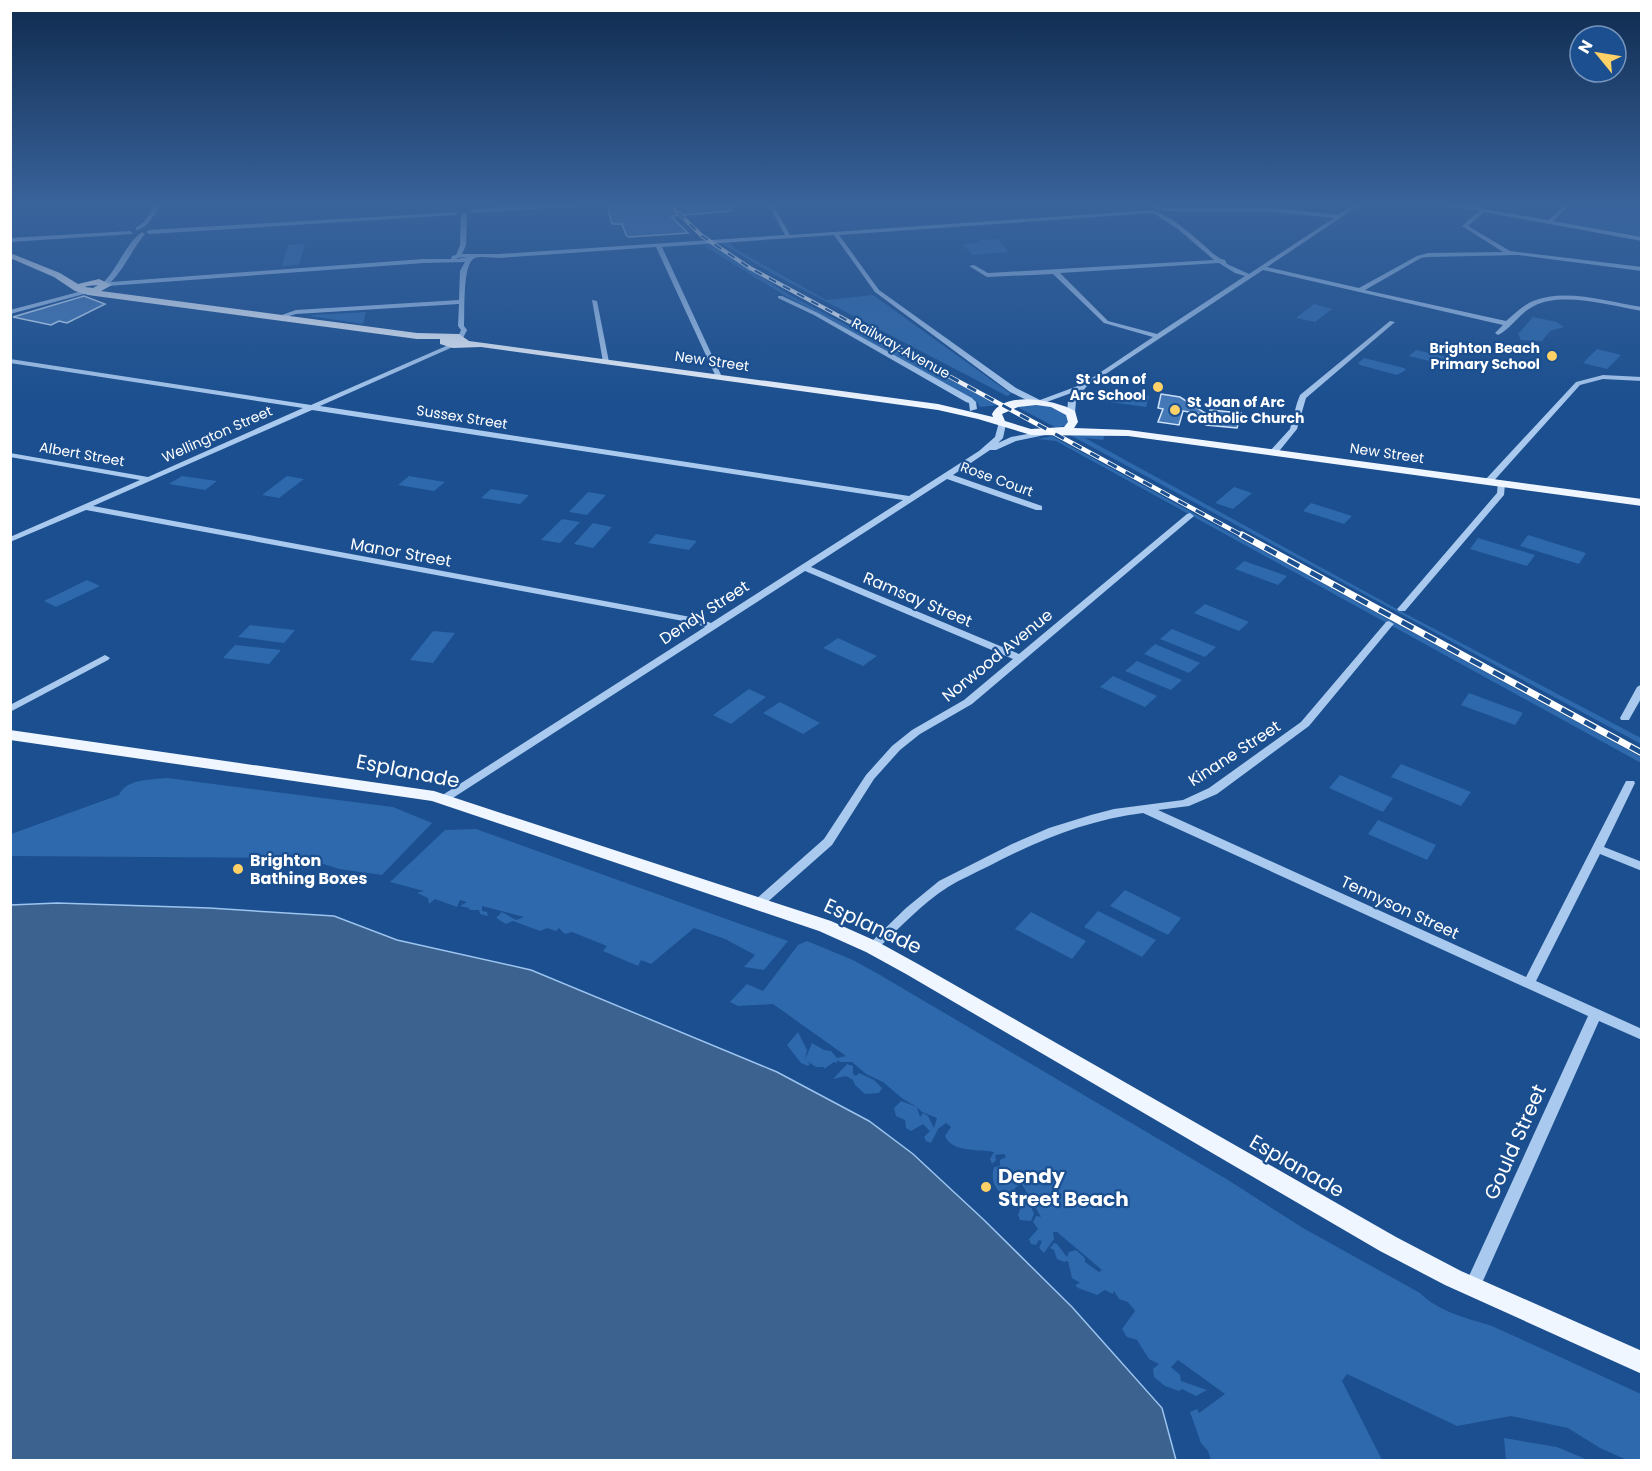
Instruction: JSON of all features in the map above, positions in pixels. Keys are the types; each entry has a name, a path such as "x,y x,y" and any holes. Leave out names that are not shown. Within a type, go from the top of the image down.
{"main road":[{"name":"New Street","path":"47,271 82,290 938,407 972,411 1040,402 1057,406 1098,425 1128,433"},
{"name":"New Street","path":"57,275 94,282 125,296"},
{"path":"82,290 94,282"},
{"path":"82,290 106,286"},
{"path":"1001,423 997,412 1007,406"},
{"name":"New Street","path":"972,411 1022,431 1128,433 1641,503"},
{"path":"1062,431 1072,426 1072,414"},
{"name":"Esplanade","path":"10,735 376,786 445,799 825,926 872,947 1330,1212 1421,1262 1641,1363"}],"street":[{"path":"106,286 128,281 281,271"},
{"path":"453,341 461,326 463,271"},
{"path":"670,271 719,377"},
{"path":"862,271 877,291 1013,390 1040,402 1085,386"},
{"path":"980,271 987,275 1076,271"},
{"path":"1234,271 1250,276"},
{"path":"1072,414 1072,400 1085,386 1258,271"},
{"path":"1274,271 1509,324"},
{"path":"1360,290 1396,271"},
{"path":"115,272 118,279 128,281"},
{"path":"94,282 115,272"},
{"path":"106,286 115,272"},
{"path":"1055,272 1106,322 1159,337"},
{"path":"106,286 142,280"},
{"path":"10,312 82,290"},
{"name":"Railway Avenue","path":"780,297 829,321 969,400 972,402 972,411"},
{"path":"1498,333 1531,305 1548,300 1574,300 1641,309"},
{"path":"594,301 606,362"},
{"path":"279,317 291,313 462,302"},
{"path":"296,319 315,312"},
{"path":"1273,453 1293,428 1298,406 1303,397 1392,321"},
{"name":"Wellington Street","path":"10,540 434,353 453,341"},
{"name":"Sussex Street","path":"10,361 910,499"},
{"path":"1488,482 1578,383 1603,377 1641,379"},
{"path":"1007,406 1016,397 1013,390"},
{"name":"Dendy Street","path":"445,799 982,453 999,438 1001,423"},
{"name":"Dendy Street","path":"982,453 1011,440 1042,433"},
{"name":"Albert Street","path":"10,455 148,479"},
{"name":"Rose Court","path":"947,476 1039,508"},
{"path":"1402,609 1501,493 1501,484"},
{"name":"Manor Street","path":"84,507 696,621 712,627"},
{"name":"Norwood Avenue","path":"759,903 828,842 870,777 896,748 916,732 968,702 1190,516"},
{"name":"Ramsay Street","path":"804,567 1019,658"},
{"name":"Kinane Street","path":"872,947 928,895 975,867 1053,831 1114,813 1196,800 1222,785 1295,733 1389,624"},
{"path":"10,709 105,658"},
{"path":"1624,718 1641,687"},
{"path":"1529,983 1630,783"},
{"name":"Tennyson Street","path":"1145,809 1641,1035"},
{"path":"1596,849 1641,867"},
{"name":"Gould Street","path":"1472,1287 1596,1014"}],"shaded area":[{"path":"744,271 752,271 788,294 998,405 980,407 974,399 784,295"},
{"path":"767,271 774,271 826,300 873,295 1011,394 1007,396"},
{"path":"1314,304 1332,309 1315,322 1296,318"},
{"path":"366,312 363,324 311,316 311,315"},
{"path":"1533,317 1557,322 1564,327 1550,331 1542,341 1521,340 1518,334"},
{"path":"1597,349 1621,355 1607,369 1583,363"},
{"path":"1416,350 1456,359 1450,366 1409,356"},
{"path":"1364,358 1406,370 1397,375 1360,365 1358,363"},
{"path":"1107,391 1149,396 1146,407 1103,401"},
{"path":"1048,406 1065,412 1069,421 1067,425 1057,428 1017,407"},
{"path":"1068,434 1105,435 1103,440 1085,438 1408,615 1641,738 1641,744"},
{"path":"1052,436 1641,757 1641,763 1056,441 1038,439"},
{"path":"182,476 217,481 205,490 169,484"},
{"path":"287,476 304,479 279,498 262,495"},
{"path":"409,476 445,482 434,491 398,485"},
{"path":"1234,487 1252,493 1233,509 1215,503"},
{"path":"491,489 529,495 520,504 481,498"},
{"path":"588,492 606,495 587,515 569,512"},
{"path":"1311,503 1352,516 1344,524 1303,511"},
{"path":"562,519 580,522 560,543 541,540"},
{"path":"593,523 612,527 593,548 574,544"},
{"path":"656,534 697,541 689,550 648,543"},
{"path":"1528,535 1586,553 1579,564 1520,546"},
{"path":"1478,538 1535,555 1527,566 1470,549"},
{"path":"1244,561 1287,576 1278,585 1235,569"},
{"path":"87,580 100,586 56,607 44,601"},
{"path":"1205,604 1249,622 1239,631 1194,613"},
{"path":"250,625 295,630 284,643 238,637"},
{"path":"1172,629 1216,647 1205,657 1160,639"},
{"path":"433,631 455,633 433,663 410,660"},
{"path":"838,638 877,656 863,666 823,648"},
{"path":"1155,644 1200,663 1189,673 1144,654"},
{"path":"235,645 281,650 269,664 223,658"},
{"path":"1137,661 1182,680 1171,690 1125,671"},
{"path":"1113,676 1157,696 1145,707 1100,687"},
{"path":"749,689 766,697 731,724 713,715"},
{"path":"1469,693 1523,713 1515,725 1461,705"},
{"path":"780,702 820,723 803,734 763,713"},
{"path":"1401,764 1471,792 1461,806 1391,777"},
{"path":"1340,775 1393,798 1383,812 1329,788"},
{"path":"167,778 393,807 432,823 382,875 339,869 305,858 11,856 11,834 119,795 123,789 133,783"},
{"path":"1378,820 1436,845 1427,860 1368,834"},
{"path":"476,829 788,941 764,970 744,967 755,955 725,939 694,928 651,964 641,960 638,966 603,951 607,946 572,932 565,934 559,928 556,931 547,928 540,931 513,921 506,924 496,918 502,912 516,920 524,917 482,906 482,911 487,912 488,916 480,914 479,910 470,910 460,906 467,902 460,900 457,907 435,899 429,904 428,898 417,893 424,891 390,882 445,830"},
{"path":"1125,890 1181,918 1168,935 1110,906"},
{"path":"57,903 209,908 334,916 397,940 531,970 777,1072 869,1121 913,1154 984,1220 1072,1307 1162,1408 1176,1460 11,1460 11,905"},
{"path":"1098,911 1156,940 1142,957 1084,927"},
{"path":"1031,912 1086,941 1072,959 1015,929"},
{"path":"807,941 853,960 880,975 1228,1180 1303,1228 1420,1293 1436,1305 1454,1314 1492,1326 1641,1394 1641,1460 1627,1460 1600,1448 1568,1428 1511,1416 1457,1426 1347,1374 1342,1381 1382,1460 1211,1460 1208,1451 1201,1443 1190,1412 1197,1409 1199,1413 1225,1394 1178,1360 1171,1367 1180,1375 1181,1381 1207,1390 1196,1396 1182,1389 1179,1391 1165,1386 1154,1377 1153,1369 1159,1364 1149,1359 1137,1340 1127,1337 1122,1329 1135,1311 1128,1302 1119,1299 1114,1291 1113,1294 1105,1290 1097,1295 1078,1288 1075,1285 1080,1283 1072,1278 1068,1261 1057,1259 1054,1250 1050,1248 1054,1243 1057,1244 1067,1257 1069,1252 1076,1250 1085,1258 1085,1262 1099,1272 1102,1270 1057,1232 1053,1232 1054,1239 1044,1253 1039,1248 1042,1241 1039,1240 1036,1245 1031,1244 1029,1239 1038,1229 1033,1222 1036,1216 1041,1217 1019,1179 1015,1192 1029,1202 1034,1214 1031,1221 1020,1220 1018,1215 1022,1205 999,1191 993,1181 994,1167 1000,1166 1000,1160 1006,1157 1004,1154 995,1155 996,1160 992,1164 990,1159 994,1152 960,1148 954,1145 945,1136 951,1127 946,1123 938,1129 931,1143 926,1141 924,1137 930,1131 923,1124 911,1131 906,1128 905,1120 896,1116 894,1108 901,1101 917,1107 903,1099 883,1082 866,1074 852,1062 837,1060 837,1063 834,1062 824,1069 824,1067 816,1067 807,1061 810,1064 808,1066 801,1063 787,1045 798,1032 807,1050 805,1060 812,1043 831,1051 837,1058 846,1056 773,1004 738,1006 730,1002 747,984 763,991 798,945","holes":["917,1107 922,1112 937,1118 934,1128 928,1116 923,1113 920,1117"]},
{"path":"847,1064 853,1066 853,1074 856,1076 859,1073 874,1080 882,1088 879,1093 865,1094 853,1080 846,1076 833,1079"},
{"path":"1504,1438 1557,1447 1588,1460 1506,1460"}],"building":[{"path":"84,296 105,304 67,323 59,321 51,325 13,317"},
{"name":"St Joan of Arc Catholic Church","path":"1161,394 1180,397 1208,415 1183,411 1179,425 1158,422 1163,409 1158,408"},
{"path":"1210,410 1241,413 1237,428 1206,425"}],"railway":[{"path":"755,271 900,349"},
{"path":"897,348 1245,537"},
{"path":"1242,535 1642,753"}],"place":[{"name":"Brighton Beach Primary School","path":"1552,356"},
{"name":"St Joan of Arc School","path":"1158,387"},
{"name":"St Joan of Arc Catholic Church","path":"1175,410"},
{"name":"Brighton Bathing Boxes","path":"238,869"},
{"name":"Dendy Street Beach","path":"986,1187"}]}
